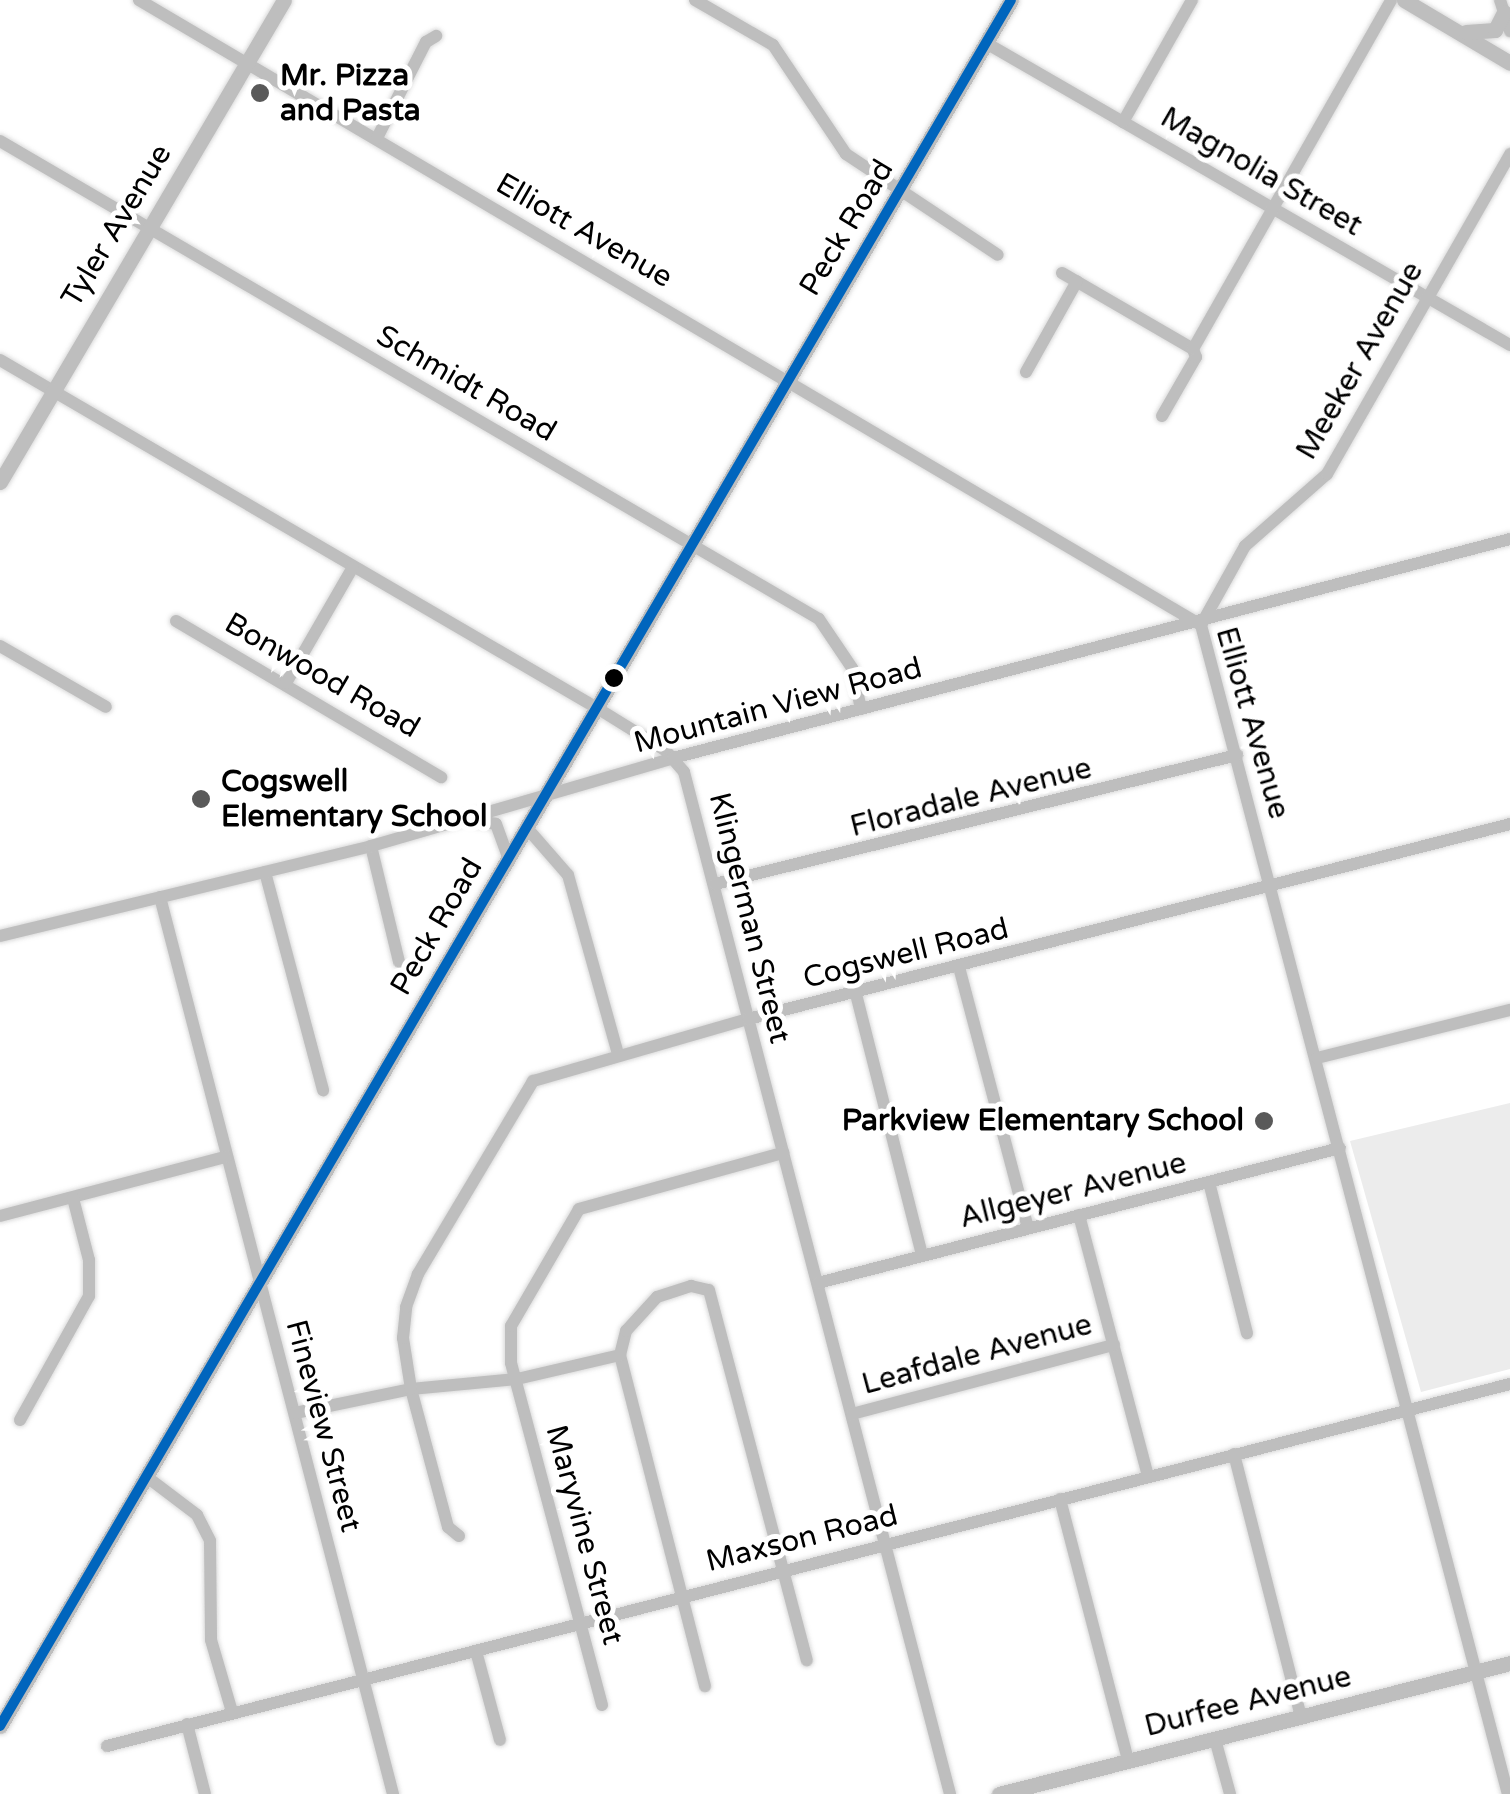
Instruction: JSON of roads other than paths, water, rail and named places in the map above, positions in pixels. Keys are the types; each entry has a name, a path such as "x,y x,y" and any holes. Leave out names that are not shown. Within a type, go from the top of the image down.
{"main road":[{"name":"Tyler Avenue","path":"0,482 284,0"},
{"name":"Peck Road","path":"0,1726 1011,0"},
{"path":"1404,0 1510,62"},
{"path":"1454,30 1495,30 1502,6"},
{"name":"Durfee Avenue","path":"1000,1794 1510,1663"}],"street":[{"name":"Elliott Avenue","path":"139,0 1201,625 1508,1794"},
{"path":"694,0 773,45 846,154 998,255"},
{"path":"1123,122 1192,0"},
{"path":"1193,348 1390,0"},
{"path":"1502,6 1510,31"},
{"path":"377,138 428,38 436,36"},
{"name":"Magnolia Street","path":"986,44 1123,122 1170,156 1274,210 1510,345"},
{"name":"Schmidt Road","path":"0,140 819,619 852,668 861,709"},
{"name":"Meeker Avenue","path":"1201,625 1245,546 1327,474 1425,296 1510,154"},
{"path":"1062,272 1193,348 1196,356 1162,416"},
{"path":"1026,372 1077,281"},
{"path":"0,360 598,708 673,758"},
{"name":"Mountain View Road","path":"0,936 371,846 673,758 1201,625 1510,539"},
{"path":"286,683 353,567"},
{"name":"Bonwood Road","path":"176,620 441,777"},
{"path":"0,646 106,707"},
{"name":"Floradale Avenue","path":"716,884 1237,755"},
{"name":"Klingerman Street","path":"673,758 689,782 950,1794"},
{"path":"456,820 496,824 509,858"},
{"name":"Cogswell Road","path":"460,1536 448,1527 412,1389 403,1338 411,1290 514,1107 542,1075 748,1018 856,994 1510,824"},
{"path":"527,828 568,876 618,1054"},
{"path":"371,846 399,962"},
{"path":"265,872 323,1090"},
{"name":"Fineview Street","path":"160,897 393,1794"},
{"path":"959,967 1028,1228"},
{"path":"856,994 922,1255"},
{"path":"1317,1058 1510,1010"},
{"name":"Allgeyer Avenue","path":"818,1284 1340,1148"},
{"name":"Maryvine Street","path":"602,1704 517,1379 511,1326 579,1209 783,1153"},
{"path":"0,1216 225,1157"},
{"path":"1209,1182 1248,1333"},
{"path":"20,1420 89,1296 88,1260 72,1198"},
{"path":"1079,1216 1148,1477"},
{"path":"705,1686 620,1355 626,1331 657,1298 691,1286 709,1290 807,1660"},
{"name":"Leafdale Avenue","path":"852,1414 1114,1345"},
{"path":"295,1413 412,1389 517,1379 620,1355"},
{"name":"Maxson Road","path":"107,1746 1510,1384"},
{"path":"1234,1454 1301,1716"},
{"path":"147,1477 188,1506 210,1541 210,1640 232,1712"},
{"path":"1060,1499 1128,1760"},
{"path":"476,1651 500,1740"},
{"path":"187,1724 206,1794"},
{"path":"1216,1740 1230,1794"}],"place":[{"name":"Mr. Pizza and Pasta","path":"260,93"},
{"name":"Cogswell Elementary School","path":"201,799"},
{"name":"Parkview Elementary School","path":"1264,1121"}]}
